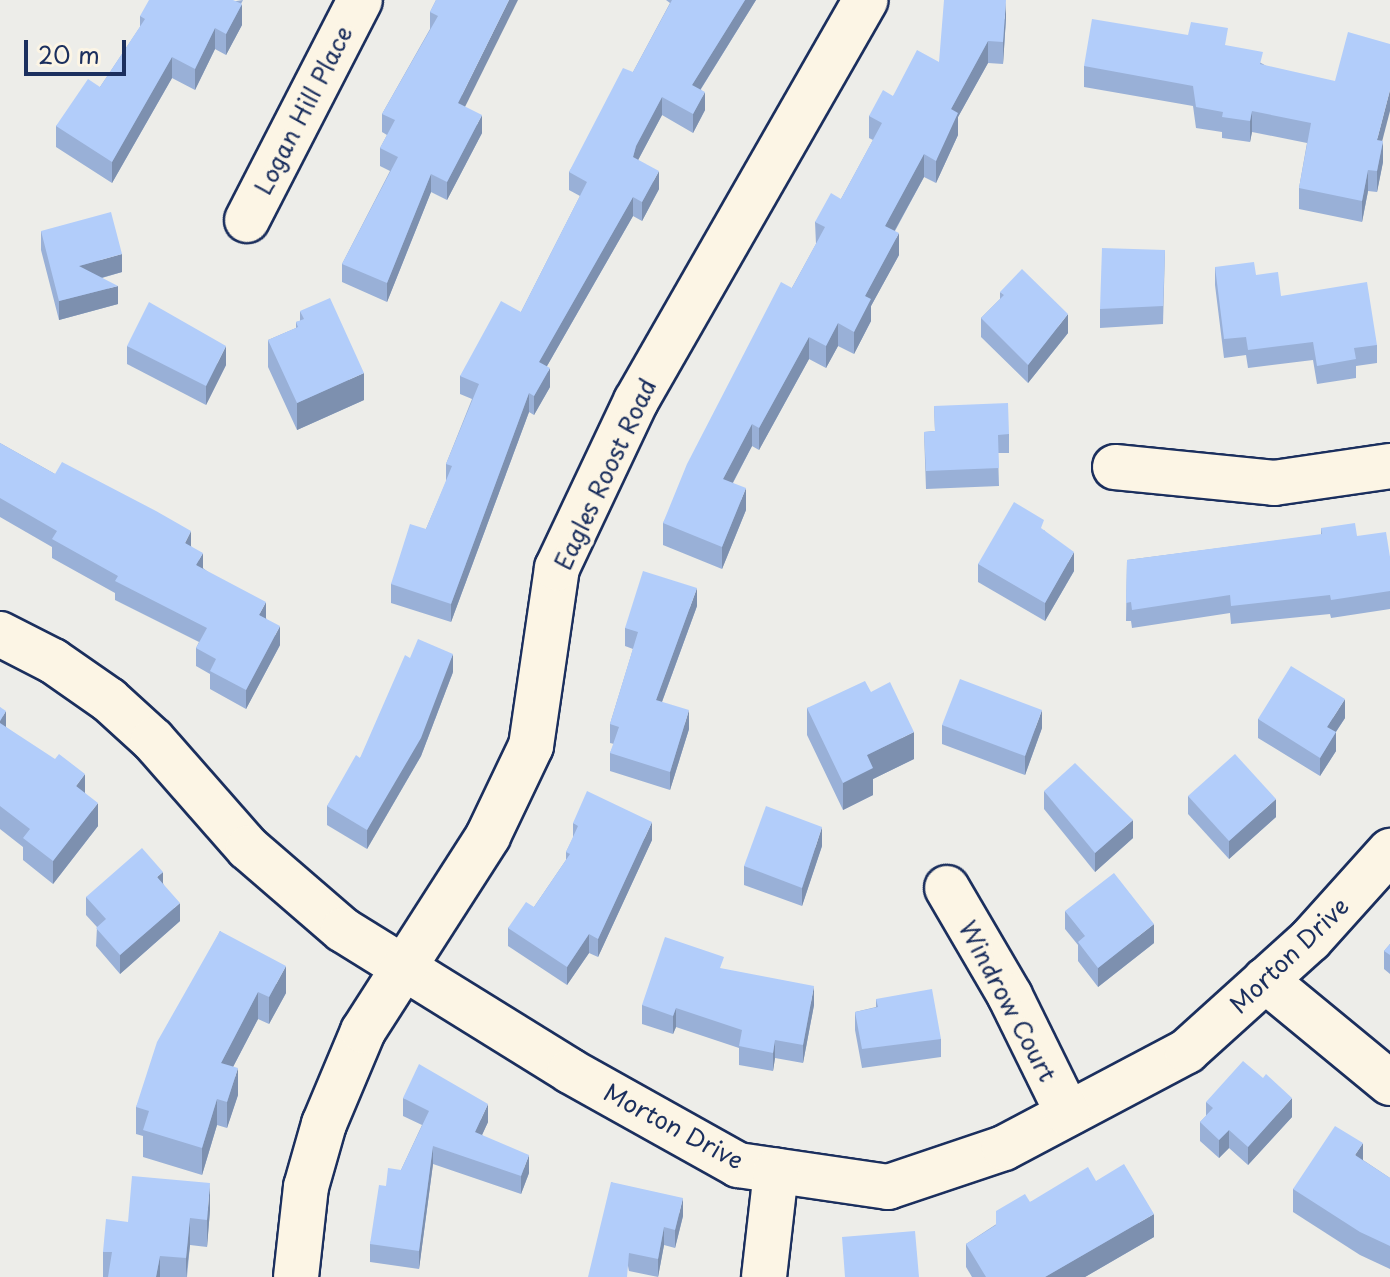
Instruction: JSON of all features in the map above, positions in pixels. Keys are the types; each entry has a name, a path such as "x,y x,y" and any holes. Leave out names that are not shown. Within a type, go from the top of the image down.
{"street":[{"name":"Logan Hill Place","path":"247,220 360,0"},
{"name":"Eagles Roost Road","path":"296,1277 306,1187 324,1124 363,1031 488,836 531,746 557,568 636,401 866,0"},
{"path":"1115,467 1274,483 1390,466"},
{"name":"Morton Drive","path":"0,634 53,661 109,700 153,740 248,848 307,902 404,968 570,1071 738,1165 776,1171 888,1187 1004,1148 1187,1051 1310,940 1390,851"},
{"name":"Windrow Court","path":"947,888 1010,996 1068,1114"},
{"path":"1265,980 1390,1083"},
{"path":"764,1277 776,1171"}],"building":[{"path":"149,0 233,0 242,4 226,34 215,28 195,69 172,57 112,162 56,126 88,79 100,87 145,19 140,16"},
{"path":"436,0 509,0 458,103 482,115 447,182 431,174 387,283 342,264 398,157 380,148 395,120 382,114 438,16 430,12"},
{"path":"672,0 745,0 692,85 705,92 693,114 662,97 636,146 633,157 659,171 642,202 633,197 539,362 550,368 534,396 529,393 451,604 391,584 410,524 426,529 452,466 446,464 479,384 460,376 501,301 521,312 587,182 569,172 623,68 633,72"},
{"path":"944,0 1006,0 1003,42 988,41 951,109 958,113 936,161 924,154 885,226 899,233 865,296 871,299 854,332 838,323 826,346 809,337 759,428 752,424 723,479 746,488 722,547 663,523 687,464 781,282 792,288 825,227 815,222 831,193 841,199 882,123 869,116 883,90 893,96 917,50 939,62"},
{"path":"1092,19 1188,35 1191,22 1228,28 1225,45 1263,52 1260,64 1335,81 1348,32 1390,44 1390,90 1377,140 1383,141 1377,171 1368,170 1362,201 1299,188 1311,123 1252,111 1250,121 1222,117 1223,112 1196,107 1193,86 1084,66"},
{"path":"111,212 122,254 79,266 118,286 59,301 41,231"},
{"path":"1102,248 1165,250 1163,306 1100,309"},
{"path":"1254,262 1256,275 1278,272 1281,296 1367,282 1377,345 1354,348 1356,359 1317,366 1313,342 1248,350 1246,337 1224,339 1215,267"},
{"path":"1022,269 1068,314 1028,365 981,318 1004,295 1000,292"},
{"path":"330,298 364,373 297,403 268,340 298,327 296,322 304,319 300,311"},
{"path":"149,302 226,346 206,386 127,346"},
{"path":"1008,403 1009,434 998,435 999,468 926,471 924,432 935,431 934,406"},
{"path":"0,443 55,474 62,462 191,531 185,543 203,553 196,565 266,602 259,615 280,626 246,690 210,671 216,659 196,648 207,628 115,581 118,576 52,539 57,531 0,498"},
{"path":"1014,502 1044,520 1041,528 1074,552 1045,603 978,564"},
{"path":"1355,523 1357,536 1386,532 1390,591 1331,600 1330,595 1231,606 1230,595 1132,610 1131,602 1126,603 1127,560 1322,534 1321,528"},
{"path":"643,571 697,588 656,700 689,710 670,772 610,753 619,727 610,724 638,632 625,628"},
{"path":"418,639 453,654 421,738 367,830 327,806 356,755 360,758 405,655 410,658"},
{"path":"1291,666 1345,699 1327,727 1336,732 1320,758 1258,719"},
{"path":"960,679 1042,710 1025,756 942,725"},
{"path":"865,681 871,692 890,682 914,732 867,755 873,768 843,783 807,708"},
{"path":"0,707 6,711 0,721"},
{"path":"0,723 55,759 59,754 85,774 76,786 98,803 53,861 23,838 30,829 0,806"},
{"path":"1235,754 1276,799 1229,841 1188,796"},
{"path":"1075,763 1133,820 1095,853 1044,791"},
{"path":"587,791 652,822 598,939 589,934 567,967 508,928 526,902 534,907 570,854 566,852 578,826 573,823"},
{"path":"766,806 822,827 802,888 744,866"},
{"path":"142,848 163,872 157,877 180,903 120,955 96,928 106,919 86,897"},
{"path":"1114,873 1154,924 1098,968 1078,942 1085,936 1065,911"},
{"path":"220,931 286,966 269,997 258,992 221,1063 238,1068 227,1102 217,1099 202,1148 143,1130 149,1111 136,1107 157,1042"},
{"path":"665,937 724,957 720,968 814,986 803,1045 775,1040 773,1053 739,1046 742,1030 676,1008 673,1016 642,1005"},
{"path":"932,989 941,1039 862,1049 855,1012 878,1007 876,999"},
{"path":"1243,1061 1263,1078 1266,1074 1292,1098 1248,1147 1229,1130 1219,1140 1200,1122 1213,1108 1206,1102"},
{"path":"419,1064 488,1104 475,1132 529,1155 521,1176 433,1146 419,1251 370,1244 379,1185 386,1186 388,1168 401,1170 429,1111 403,1098"},
{"path":"1335,1126 1363,1143 1355,1155 1390,1178 1390,1246 1360,1232 1293,1189"},
{"path":"1124,1164 1154,1214 1045,1277 986,1277 966,1244 996,1225 996,1211 1025,1194 1030,1202 1088,1167 1096,1181"},
{"path":"132,1176 210,1183 207,1220 190,1218 186,1258 160,1256 156,1277 108,1277 112,1252 103,1252 106,1219 128,1222"},
{"path":"611,1182 683,1198 675,1230 664,1227 658,1259 629,1253 627,1277 588,1277"},
{"path":"915,1231 919,1277 845,1277 842,1237"}]}
